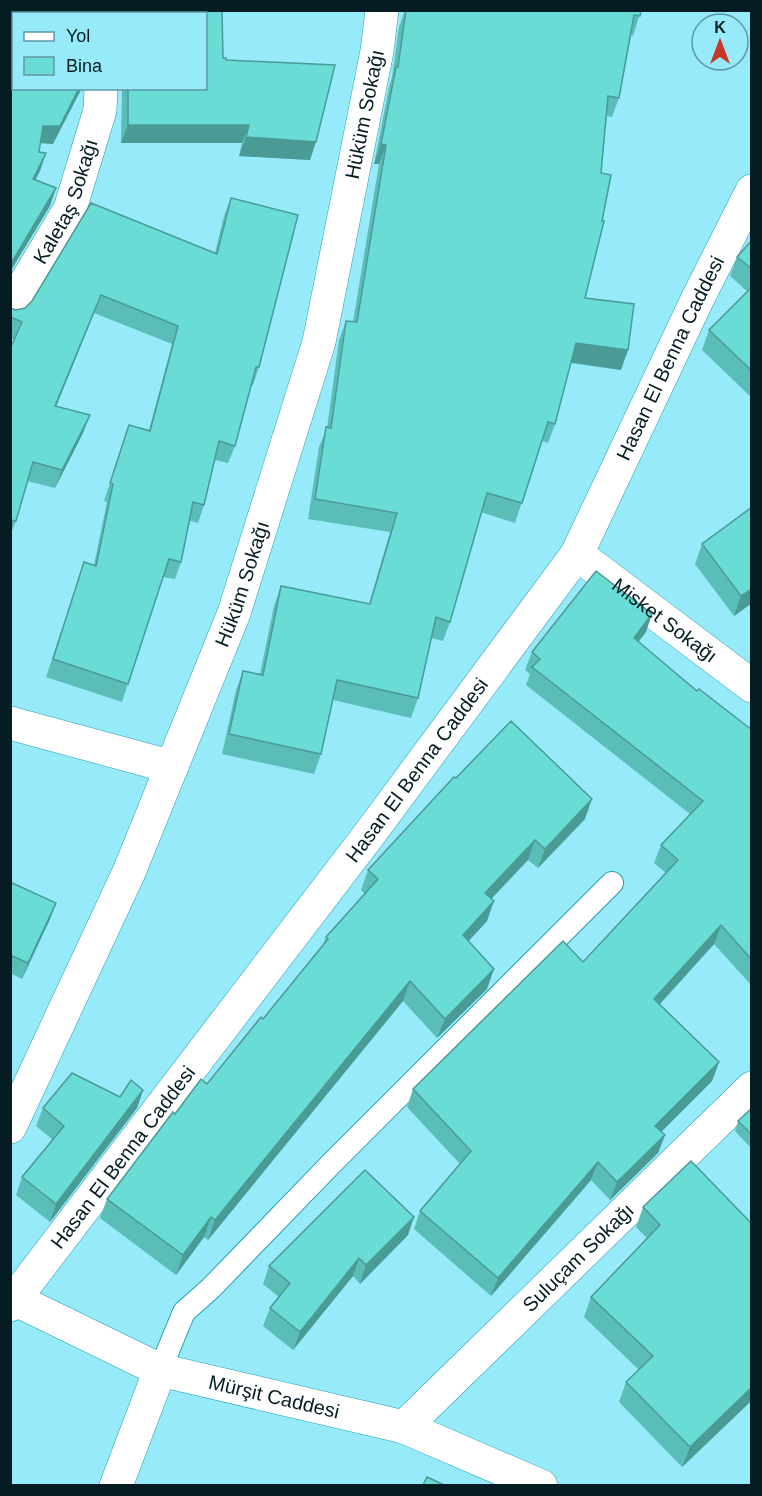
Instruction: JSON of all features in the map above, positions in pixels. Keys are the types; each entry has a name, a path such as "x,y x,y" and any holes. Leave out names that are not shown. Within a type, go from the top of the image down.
{"street":[{"name":"Hüküm Sokağı","path":"10,1127 129,872 234,613 319,342 382,10"},
{"name":"Kaletaş Sokağı","path":"10,309 70,208 100,110 101,90"},
{"name":"Hasan El Benna Caddesi","path":"12,1301 364,841 577,554 692,311 752,191"},
{"name":"Misket Sokağı","path":"577,554 752,686"},
{"path":"10,723 172,767"},
{"name":"Suluçam Sokağı","path":"404,1427 752,1088"},
{"name":"Mürşit Caddesi","path":"12,1301 160,1370 404,1427 541,1485"},
{"path":"116,1485 160,1370"}],"lane":[{"path":"160,1370 184,1312 211,1288 612,883"}],"building":[{"path":"14,10 101,10 102,12 13,12"},
{"path":"130,10 222,10 223,58 226,60 335,65 316,142 246,137 249,125 128,125 128,90 207,90 207,12 130,12"},
{"path":"406,10 641,10 640,16 634,15 619,98 608,96 601,173 611,175 602,221 604,221 585,298 634,304 628,350 576,343 555,424 548,422 522,503 487,493 450,622 436,617 418,698 337,680 321,754 229,734 243,671 263,675 281,586 370,604 397,513 315,499 326,427 331,428 346,321 357,322 386,145 381,144 396,67 398,67"},
{"path":"12,14 12,90 78,90 60,126 43,126 39,152 46,153 33,179 56,188 10,265 10,18"},
{"path":"231,198 298,215 259,367 256,367 235,446 219,441 204,505 193,502 181,562 169,559 128,684 53,659 84,562 96,566 113,484 110,483 129,425 150,431 178,326 101,295 55,406 90,415 62,470 33,462 16,521 10,520 10,349 22,322 10,317 10,308 16,310 25,308 32,301 91,203 217,254"},
{"path":"752,240 752,269 737,257"},
{"path":"752,287 752,371 709,330"},
{"path":"752,507 752,589 741,596 702,544"},
{"path":"596,571 652,614 634,638 697,691 699,689 752,730 752,960 721,925 654,999 719,1062 655,1126 665,1135 617,1182 598,1162 498,1278 420,1211 471,1151 413,1089 563,941 583,962 678,860 661,845 703,801 532,667 540,659 532,652"},
{"path":"511,721 592,799 545,849 535,840 485,893 494,901 463,935 494,969 445,1019 410,981 215,1220 211,1217 183,1255 107,1199 173,1112 175,1114 201,1079 207,1084 328,939 326,937 378,879 368,870 454,777 456,778"},
{"path":"10,882 56,903 28,963 10,955"},
{"path":"72,1073 120,1097 131,1080 143,1090 56,1204 22,1177 64,1126 43,1108"},
{"path":"752,1108 752,1135 738,1121"},
{"path":"691,1161 752,1224 752,1387 690,1447 626,1382 653,1356 591,1297 660,1225 643,1207"},
{"path":"365,1170 414,1217 366,1265 359,1258 300,1332 270,1308 290,1283 269,1266"},
{"path":"427,1477 444,1485 423,1485"}]}
